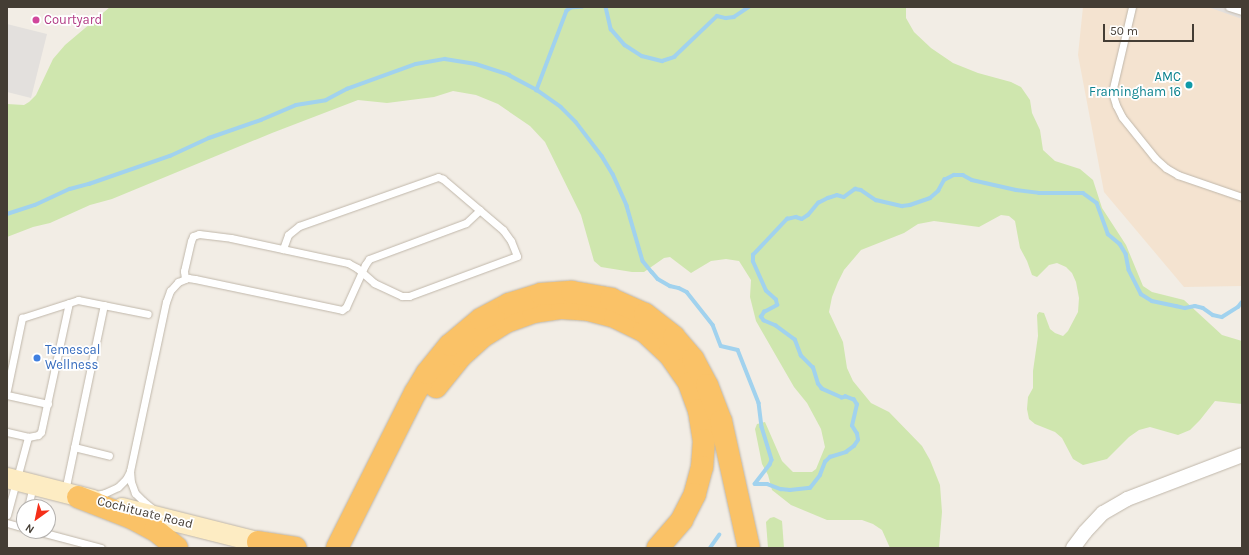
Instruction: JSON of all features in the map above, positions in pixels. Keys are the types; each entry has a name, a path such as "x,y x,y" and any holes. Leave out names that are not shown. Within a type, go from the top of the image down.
{"highway":[{"path":"353,548 356,525 415,393 427,373 450,344 477,322 509,304 541,294 572,292 611,299 645,314 674,337 692,359 705,380 721,421 749,548"},
{"path":"337,548 356,525 421,410 439,382 461,356 490,332 515,318 544,310 572,308 607,314 623,320 644,332 663,348 674,360 689,383 696,401 704,440 700,476 686,512 674,531 658,548"},
{"path":"71,495 108,507 137,520 162,535 177,548"},
{"path":"258,542 296,548"}],"main road":[{"name":"Cochituate Road","path":"19,481 283,548"}],"street":[{"path":"1073,548 1085,532 1103,513 1127,499 1242,455"}],"lane":[{"path":"1132,7 1112,92 1122,117 1155,158 1166,168 1178,175 1242,197"},
{"path":"1229,7 1242,11"},
{"path":"185,279 184,271 191,241 196,234 231,238 348,264 362,272 374,283 396,294 406,296 517,256 506,233 443,179 435,177 299,226 288,235 283,249"},
{"path":"104,305 74,447 71,495 97,495 112,490 122,483 130,471 166,302 175,284 185,279 195,279 339,310 346,307 369,259 466,223 480,210"},
{"path":"7,390 22,318 69,302 82,300 148,314"},
{"path":"7,432 28,437 38,435 41,432 69,302"},
{"path":"7,396 48,404"},
{"path":"7,516 19,481 28,437"},
{"path":"74,447 109,456"},
{"path":"130,471 133,487 138,497 159,514 174,521"},
{"path":"19,481 25,499"},
{"path":"56,536 101,548"}],"shaded area":[{"path":"1083,7 1242,7 1242,286 1184,287 1104,192 1078,55"},
{"path":"1208,7 1242,7 1242,19"},
{"path":"7,24 47,34 31,98 7,92"}],"green space":[{"path":"110,7 906,7 906,18 914,32 931,48 953,63 978,73 1011,82 1021,87 1030,100 1032,113 1040,130 1043,150 1055,161 1080,169 1093,180 1102,208 1126,245 1143,286 1152,292 1184,300 1222,335 1242,341 1242,404 1215,401 1190,430 1178,435 1150,427 1139,430 1129,437 1107,459 1083,465 1073,459 1062,438 1055,432 1035,424 1029,419 1027,409 1028,397 1033,388 1033,371 1038,336 1037,315 1039,312 1044,313 1050,329 1055,333 1063,336 1068,331 1078,312 1079,298 1076,282 1072,273 1066,267 1057,263 1049,265 1037,277 1032,275 1020,248 1015,221 1009,216 1001,215 979,227 934,221 918,224 904,233 861,250 844,270 832,297 829,312 843,342 847,368 853,381 871,403 889,412 922,446 930,460 940,485 942,512 939,548 890,548 882,530 873,524 862,520 827,520 791,505 772,490 768,475 762,464 755,429 757,424 765,422 782,461 793,472 812,472 816,469 825,447 821,429 807,403 794,387 756,321 750,297 751,280 739,261 726,259 711,261 691,273 670,257 664,258 644,272 632,272 601,267 594,261 581,215 545,142 530,126 498,104 476,95 453,91 434,97 387,103 358,100 272,133 112,199 90,205 50,223 33,227 7,237 7,104 24,105 29,102 36,95 53,59 65,45"},
{"path":"774,517 782,521 784,548 768,548 766,522 770,518"}],"waterway":[{"path":"583,7 571,8 567,11 537,90 561,107 576,122 602,156 613,174 627,206 643,261 658,279 670,286 687,292 713,325 721,346 738,350 759,403 762,427 772,460 770,465 755,484"},
{"path":"606,7 611,29 625,45 642,56 662,61 674,57 717,16 726,18 734,17 749,7"},
{"path":"7,214 35,205 70,189 89,184 170,156 209,138 261,120 296,105 326,100 347,89 416,64 445,59 476,64 509,75 537,90"},
{"path":"755,484 767,484 781,489 790,490 810,488 820,475 825,462 830,457 846,452 854,446 858,440 857,434 852,426 857,405 854,400 846,397 842,398 822,389 818,384 813,368 801,356 795,340 776,326 764,321 761,317 764,312 777,305 776,300 766,291 753,262 753,255 787,219 796,217 802,219 808,215 818,203 828,198 837,195 844,197 855,189 861,190 876,200 902,206 910,205 930,198 938,191 944,180 954,175 963,175 972,180 1016,190 1039,193 1083,193 1097,203 1108,234 1120,244 1126,254 1129,270 1141,294 1152,301 1185,308 1195,306 1203,308 1213,315 1222,317 1238,307 1242,302"},
{"path":"710,548 719,535"}],"place":[{"name":"Courtyard","path":"36,20"},
{"name":"AMC Framingham 16","path":"1189,85"},
{"name":"Temescal Wellness","path":"37,358"}]}
